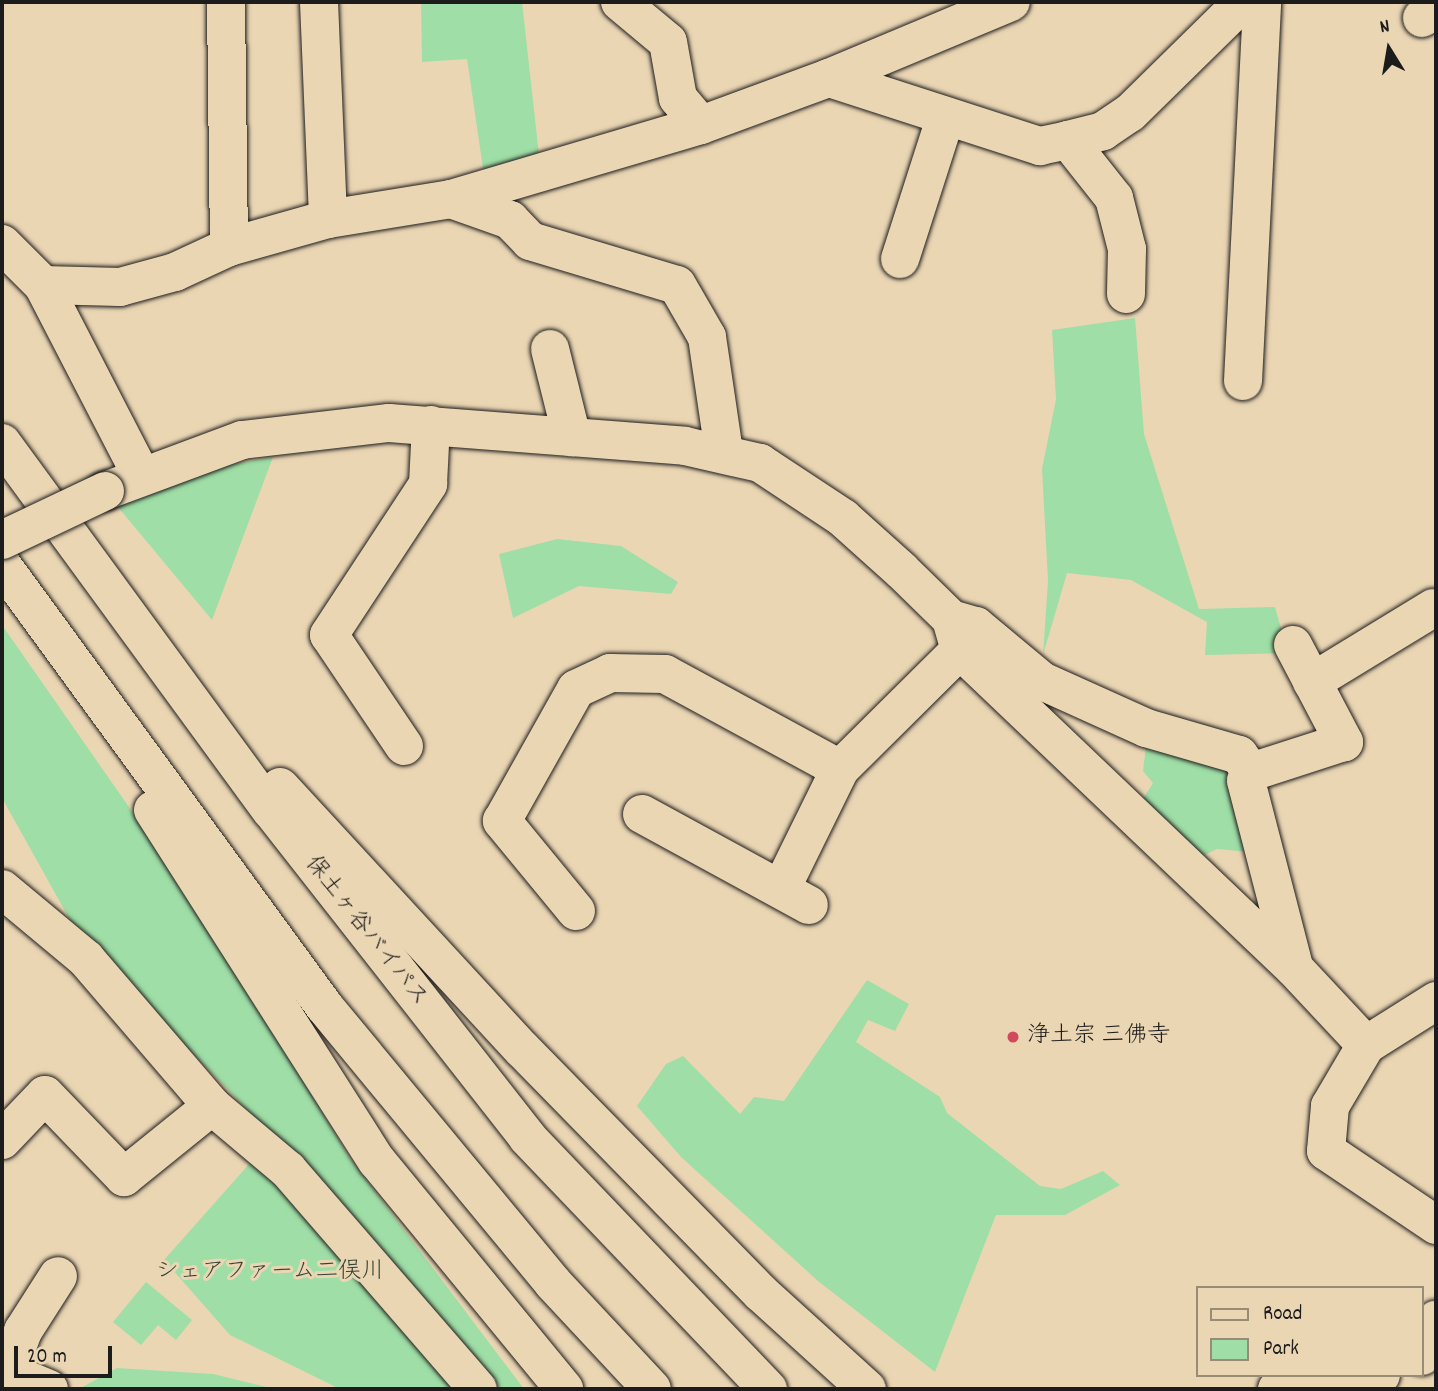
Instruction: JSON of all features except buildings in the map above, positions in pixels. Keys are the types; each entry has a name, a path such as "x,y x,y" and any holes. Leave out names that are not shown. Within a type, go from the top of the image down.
{"main road":[{"path":"226,2 229,247"},
{"path":"318,2 328,219"},
{"path":"620,2 668,42 678,97 701,125"},
{"path":"829,78 876,88 946,116 1040,146 1103,131 1130,113 1243,2"},
{"path":"1243,381 1262,2"},
{"path":"43,285 120,287 175,272 229,247 328,219 451,199 701,125 829,78 993,5"},
{"path":"900,259 946,116"},
{"path":"1069,140 1114,198 1127,249 1126,294"},
{"path":"451,199 510,220 530,241 677,285 707,337 724,452"},
{"path":"2,244 43,285 140,473"},
{"path":"550,349 572,437"},
{"path":"404,746 329,635 428,484 430,425"},
{"path":"2,540 140,473 242,440 349,426 430,425 724,452 793,481 843,519 955,635 1294,968 1366,1045"},
{"name":"保土ヶ谷バイパス","path":"2,443 271,810 527,1137 768,1389"},
{"path":"2,565 71,664 324,1006 553,1283 652,1389"},
{"path":"1312,682 1433,608"},
{"path":"642,814 795,897 840,769 955,635 976,626 1042,681 1146,728 1239,755 1251,772"},
{"path":"1293,645 1344,742 1251,772 1246,781 1253,825 1294,968"},
{"path":"160,657 531,1059 761,1293 867,1389"},
{"path":"71,664 174,848 305,1055 377,1161 564,1389"},
{"path":"576,911 502,821 576,689 610,673 666,674 840,769"},
{"path":"5,899 86,959 212,1106 288,1170 478,1389"},
{"path":"1436,1001 1366,1045 1330,1107 1326,1151 1436,1225"},
{"path":"2,1140 45,1095 124,1177 212,1106"},
{"path":"49,1389 8,1372 23,1331 58,1276"},
{"path":"1424,1351 1436,1320"},
{"path":"1276,1389 1300,1379 1340,1377"}],"green space":[{"path":"421,2 522,2 540,164 484,175 467,59 422,62"},
{"path":"1135,318 1144,434 1199,609 1275,607 1288,653 1205,655 1207,622 1131,580 1067,573 1043,655 1048,581 1042,469 1056,399 1052,330"},
{"path":"273,457 212,620 118,507 202,470"},
{"path":"557,539 621,546 678,582 671,594 579,586 513,618 499,554"},
{"path":"2,625 198,906 349,1157 524,1389 501,1389 298,1162 79,936 2,798"},
{"path":"1147,738 1229,762 1249,852 1217,849 1196,859 1141,802 1153,783 1143,771"},
{"path":"867,980 909,1004 895,1031 868,1020 856,1042 940,1097 947,1113 1040,1186 1061,1189 1103,1171 1120,1185 1065,1215 996,1215 935,1372 818,1281 681,1157 637,1106 666,1064 683,1056 740,1114 754,1097 784,1101"},
{"name":"シェアファーム二俣川","path":"258,1154 469,1389 340,1389 230,1335 164,1260"},
{"path":"146,1282 192,1320 176,1340 158,1325 141,1345 113,1322"},
{"path":"117,1368 213,1374 275,1389 79,1389"}],"place":[{"name":"浄土宗 三佛寺","path":"1013,1037"}]}
